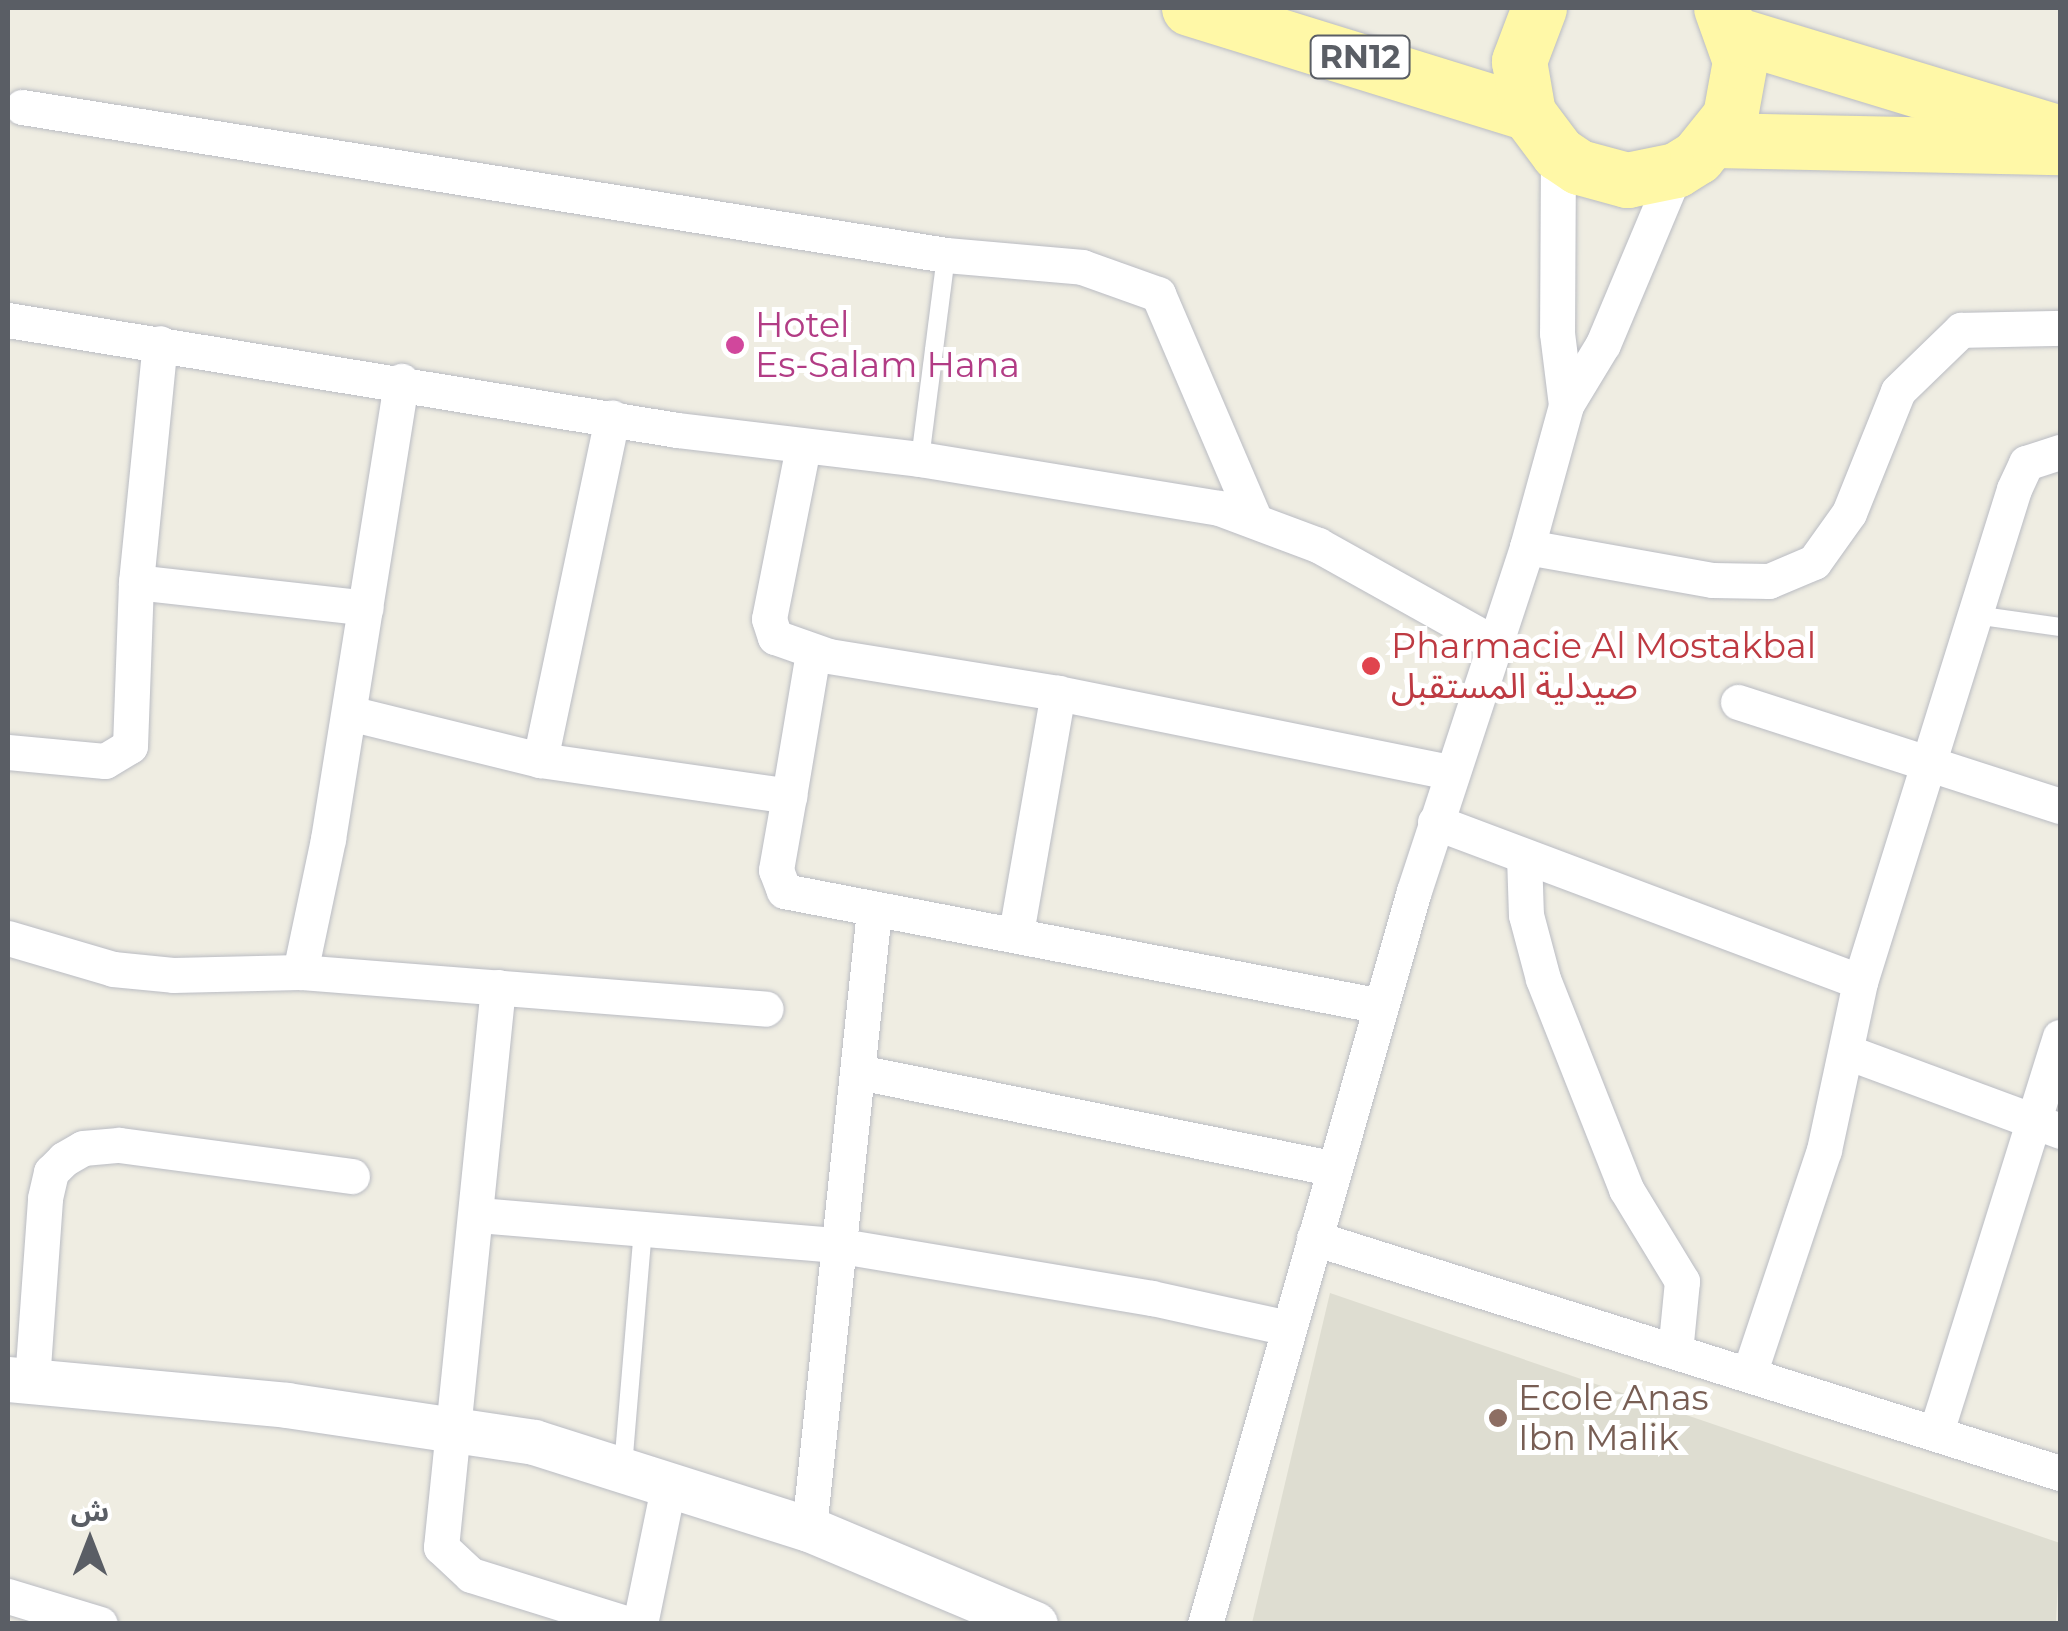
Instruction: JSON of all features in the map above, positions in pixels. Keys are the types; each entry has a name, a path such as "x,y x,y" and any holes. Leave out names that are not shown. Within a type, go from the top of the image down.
{"main road":[{"name":"RN12","path":"1190,8 1543,133"},
{"path":"1527,8 1519,61 1543,133 1590,172 1627,180 1696,155 2060,147"},
{"path":"1696,155 1739,88 1728,21 2060,133"}],"street":[{"path":"22,107 946,255 1082,267 1158,294 1254,518"},
{"path":"1543,133 1566,405"},
{"path":"1205,1624 1449,772 1527,547 1566,405 1603,344 1696,155"},
{"path":"8,320 803,447 920,459 1254,518 1369,571 1495,644"},
{"path":"1527,547 1712,580 1770,582 1814,562 1848,513 1898,391 1960,330 2060,328"},
{"path":"8,752 106,761 130,746 136,582 160,343"},
{"path":"300,972 366,608 400,381"},
{"path":"540,760 612,416"},
{"path":"803,447 769,618 775,638 813,652 1058,693 1449,772"},
{"path":"1749,1374 1824,1150 1860,982 2026,463 2060,452"},
{"path":"136,582 366,608"},
{"path":"813,652 777,882 784,891 1381,1006"},
{"path":"1016,933 1058,693"},
{"path":"1738,702 2060,806"},
{"path":"348,713 540,760 789,796"},
{"path":"1435,822 1860,982"},
{"path":"1524,856 1526,915 1543,979 1626,1189 1682,1281 1676,1352"},
{"path":"810,1529 836,1245 859,1072 874,910"},
{"path":"8,938 58,957 128,971 300,972 766,1010"},
{"path":"498,987 478,1215 441,1518 446,1556 471,1575 628,1624"},
{"path":"1936,1432 2047,1126 2060,1036"},
{"path":"1847,1052 2047,1126"},
{"path":"859,1072 1334,1169"},
{"path":"352,1176 119,1145 82,1148 64,1158 51,1172 45,1198 20,1380 452,1426 622,1468 810,1529 1036,1624"},
{"path":"478,1215 836,1245 1152,1298 1289,1328"},
{"path":"1314,1238 2060,1473"},
{"path":"640,1624 669,1483"},
{"path":"8,1596 100,1624"}],"lane":[{"path":"920,459 946,255"},
{"path":"1976,615 2060,627"},
{"path":"622,1468 643,1229"}],"shaded area":[{"name":"Ecole Anas Ibn Malik","path":"1330,1293 2060,1543 2056,1623 1252,1623"}],"place":[{"name":"Hotel Es-Salam Hana","path":"735,345"},
{"name":"Pharmacie Al Mostakbal صيدلية المستقبل","path":"1371,666"},
{"name":"Ecole Anas Ibn Malik","path":"1498,1418"}]}
